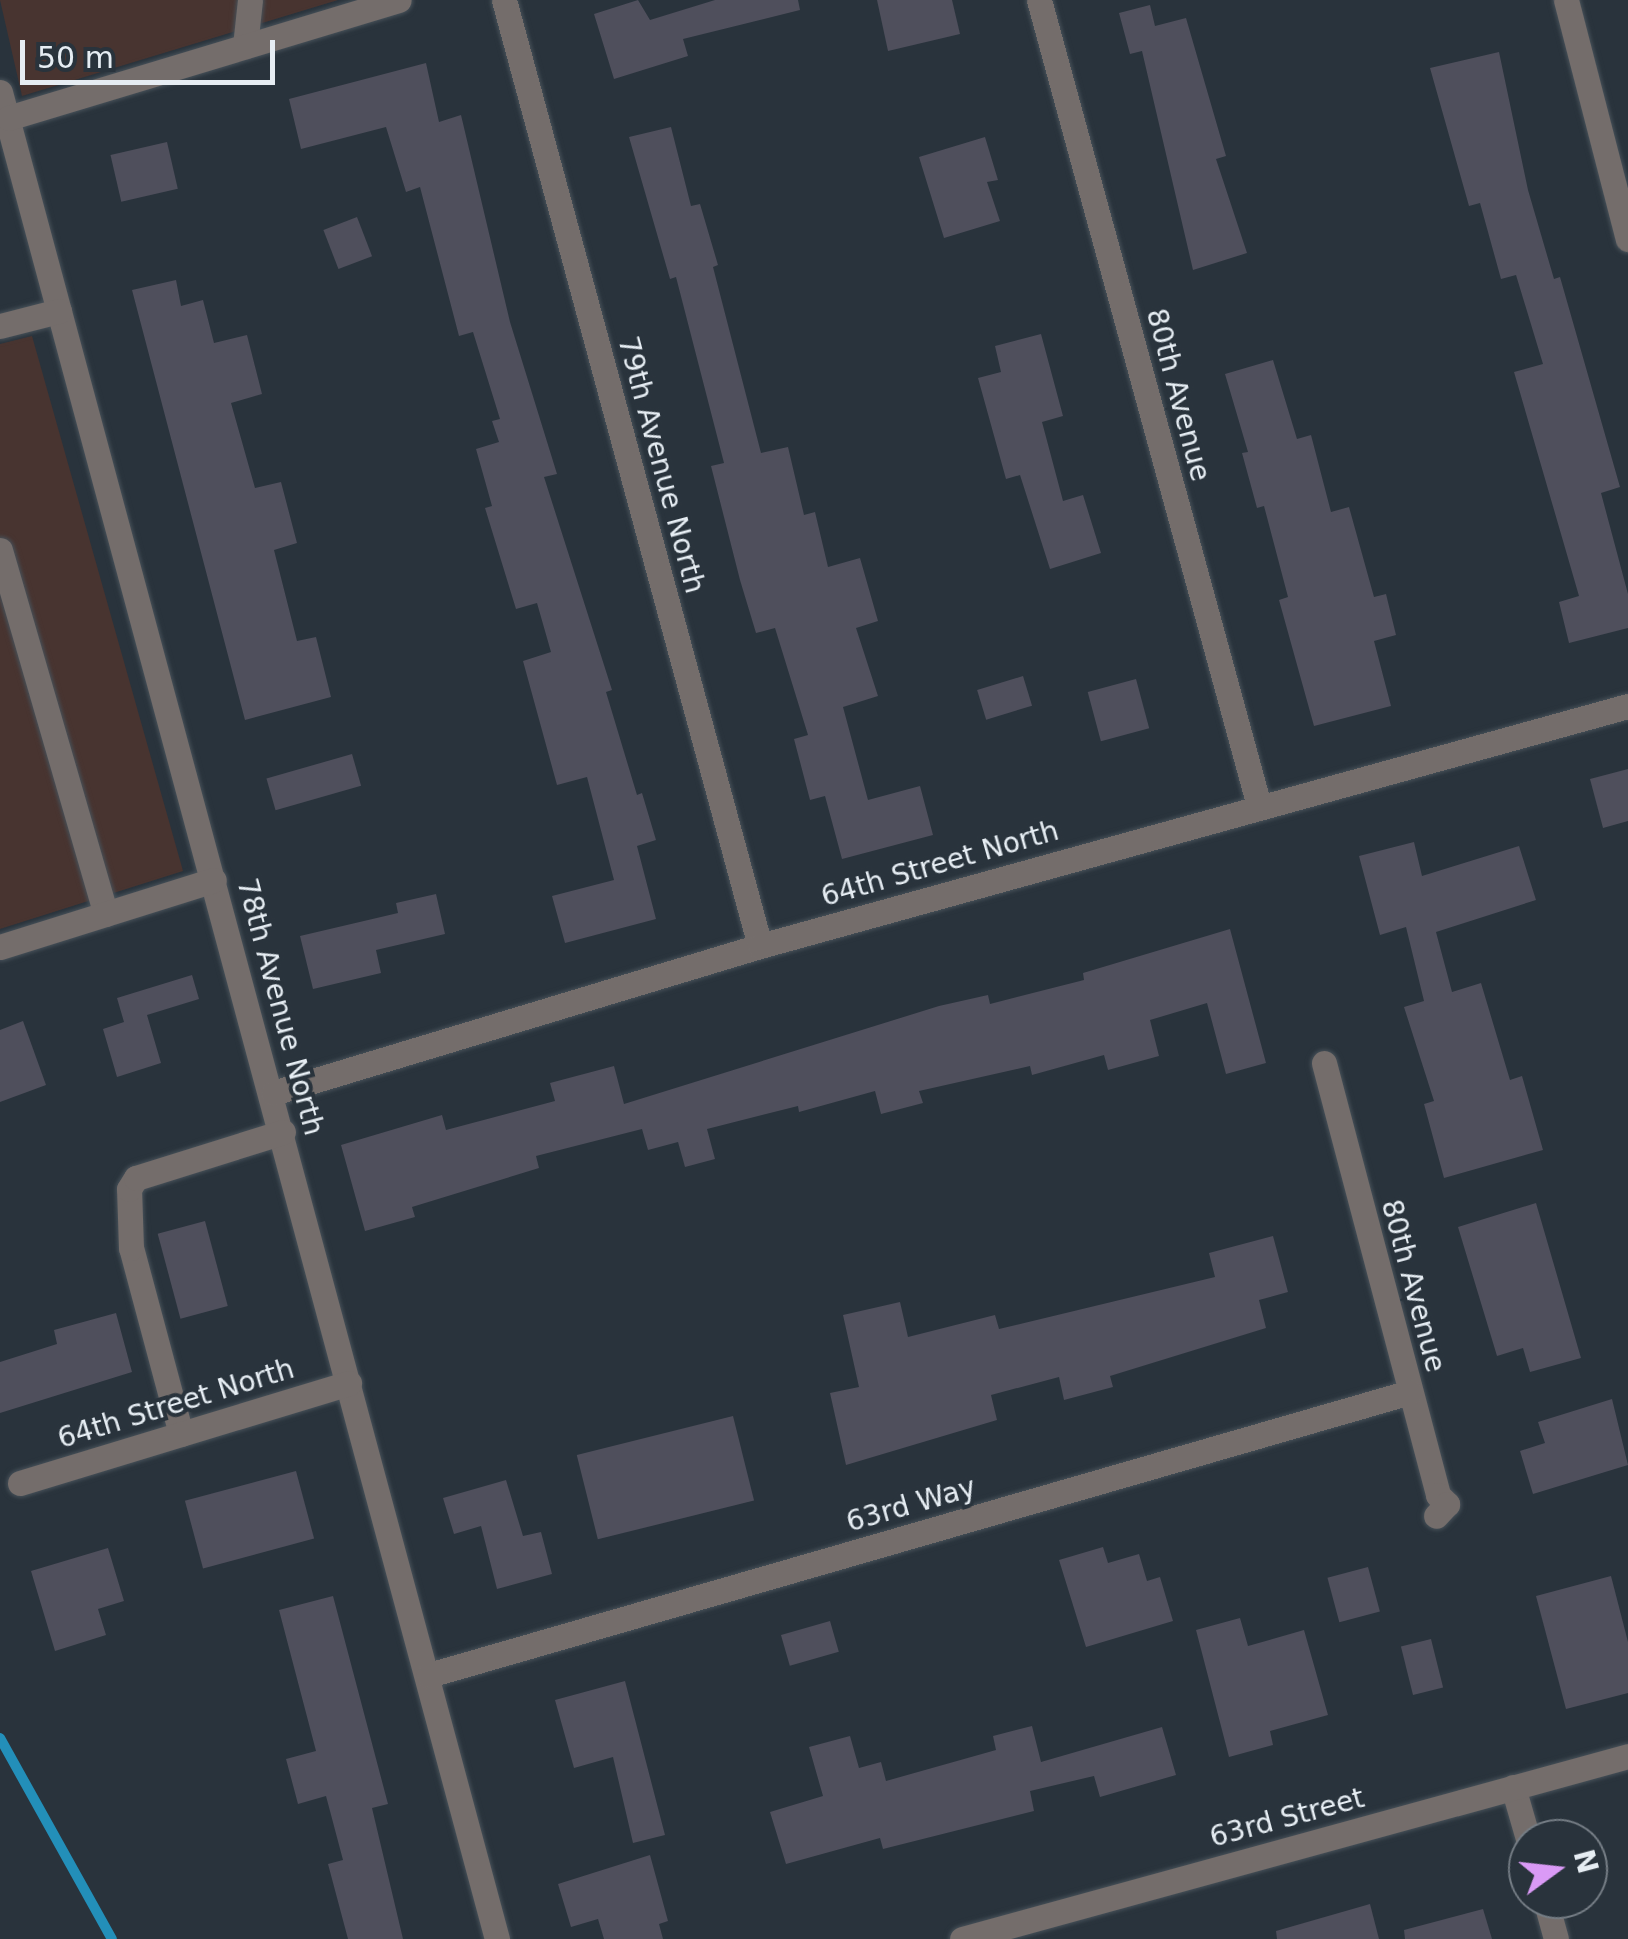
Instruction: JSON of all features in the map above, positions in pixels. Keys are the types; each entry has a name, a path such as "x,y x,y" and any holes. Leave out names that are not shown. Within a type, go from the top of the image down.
{"street":[{"path":"244,46 250,0"},
{"path":"8,118 399,0"},
{"name":"79th Avenue North","path":"504,0 760,946"},
{"name":"80th Avenue","path":"1039,0 1259,806"},
{"path":"1566,0 1628,239"},
{"name":"78th Avenue North","path":"0,92 273,1093 497,1939"},
{"path":"0,326 59,310"},
{"path":"0,550 106,914"},
{"name":"64th Street North","path":"273,1093 760,946 1628,706"},
{"path":"0,947 214,880"},
{"name":"80th Avenue","path":"1324,1063 1438,1495 1447,1504 1436,1516"},
{"path":"182,1434 131,1248 129,1189 136,1178 283,1132"},
{"name":"64th Street North","path":"20,1482 349,1383"},
{"name":"63rd Way","path":"429,1675 1410,1392"},
{"name":"63rd Street","path":"962,1939 1628,1756"},
{"path":"1514,1787 1523,1819"}],"shaded area":[{"path":"0,0 338,0 22,96"},
{"path":"32,336 183,871 0,929 0,344"}],"building":[{"path":"638,0 650,20 715,0 798,0 800,10 683,39 688,56 614,79 594,14"},
{"path":"877,0 952,0 960,34 888,51"},
{"path":"1150,5 1155,26 1186,18 1226,156 1216,159 1247,253 1193,270 1142,51 1130,54 1119,13"},
{"path":"1499,52 1528,190 1554,279 1560,277 1620,487 1601,493 1628,594 1628,628 1569,643 1559,602 1579,596 1514,372 1543,364 1516,275 1501,279 1480,203 1469,206 1430,68"},
{"path":"426,63 439,122 461,115 510,322 557,474 544,477 612,690 606,692 637,795 642,793 656,840 637,846 656,919 565,943 552,896 614,880 587,777 557,785 523,661 551,652 537,603 516,609 485,508 492,506 476,449 499,442 492,421 500,419 473,332 459,336 420,187 406,192 386,127 301,149 289,99"},
{"path":"671,127 691,206 700,204 718,265 713,267 761,453 788,447 804,515 815,512 828,567 860,558 878,621 856,628 878,696 843,707 868,800 920,786 933,835 842,859 825,796 810,800 794,739 808,735 775,628 756,633 740,580 711,466 724,463 676,277 670,279 629,137"},
{"path":"985,137 998,180 987,182 1000,221 944,238 919,157"},
{"path":"167,142 178,189 121,202 110,155"},
{"path":"357,217 372,256 338,269 323,230"},
{"path":"176,280 181,306 203,300 214,343 247,335 262,394 231,403 255,488 281,482 297,543 274,550 297,641 316,637 331,697 245,720 132,290"},
{"path":"1041,334 1063,416 1042,422 1063,501 1083,495 1101,553 1050,569 1020,475 1006,479 978,378 1001,372 995,346"},
{"path":"1273,360 1297,439 1311,435 1331,512 1349,507 1374,597 1386,594 1396,635 1374,641 1391,706 1314,726 1279,600 1288,597 1264,506 1257,508 1242,453 1248,452 1225,374"},
{"path":"1023,676 1032,706 986,720 977,690"},
{"path":"1136,679 1149,728 1101,741 1088,692"},
{"path":"352,754 361,786 276,810 266,779"},
{"path":"1628,769 1628,821 1603,828 1590,779"},
{"path":"1414,842 1422,876 1519,846 1536,900 1436,932 1452,992 1481,983 1510,1080 1522,1076 1543,1150 1444,1178 1424,1104 1434,1101 1404,1007 1424,1001 1406,927 1380,935 1359,856"},
{"path":"436,894 445,934 376,950 381,973 313,989 300,936 398,913 396,903"},
{"path":"1230,929 1266,1063 1226,1074 1207,1003 1150,1020 1159,1056 1108,1070 1104,1055 1032,1075 1030,1066 919,1091 923,1103 881,1114 875,1091 799,1112 798,1106 707,1129 715,1159 685,1167 678,1142 648,1150 642,1129 536,1156 539,1168 412,1207 415,1217 365,1231 341,1145 442,1115 446,1130 555,1101 550,1083 614,1066 624,1104 939,1006 988,995 990,1004 1084,980 1083,973"},
{"path":"192,975 199,999 147,1015 161,1063 117,1077 103,1029 124,1022 117,998"},
{"path":"23,1021 46,1085 0,1102 0,1030"},
{"path":"1536,1203 1581,1358 1530,1372 1523,1348 1497,1356 1458,1227"},
{"path":"205,1221 228,1306 180,1319 158,1234"},
{"path":"1273,1236 1288,1292 1259,1300 1266,1328 1110,1376 1113,1387 1064,1400 1059,1377 991,1395 997,1420 846,1465 830,1393 859,1387 843,1315 900,1302 908,1337 995,1315 999,1329 1215,1277 1209,1253"},
{"path":"116,1313 132,1372 0,1413 0,1362 57,1344 54,1330"},
{"path":"1612,1399 1628,1465 1533,1494 1520,1451 1545,1443 1538,1422"},
{"path":"733,1416 754,1500 598,1539 577,1455"},
{"path":"296,1471 314,1539 203,1568 185,1501"},
{"path":"506,1480 523,1536 541,1532 552,1574 497,1589 481,1526 454,1534 443,1498"},
{"path":"1103,1547 1108,1563 1139,1554 1147,1581 1160,1577 1173,1621 1086,1647 1059,1560"},
{"path":"108,1548 124,1601 98,1609 106,1635 55,1651 31,1571"},
{"path":"1368,1567 1380,1611 1339,1622 1327,1578"},
{"path":"1611,1576 1628,1642 1628,1693 1566,1709 1536,1596"},
{"path":"333,1596 388,1804 372,1808 403,1939 348,1939 328,1864 343,1860 326,1796 298,1804 286,1759 316,1751 279,1610"},
{"path":"1240,1618 1248,1646 1304,1630 1328,1715 1270,1731 1273,1745 1229,1757 1196,1630"},
{"path":"830,1621 839,1652 790,1666 781,1635"},
{"path":"1431,1639 1443,1688 1413,1695 1401,1646"},
{"path":"625,1681 665,1835 633,1843 613,1757 574,1768 555,1700"},
{"path":"1032,1726 1041,1762 1162,1727 1176,1775 1100,1797 1094,1776 1030,1791 1034,1811 883,1849 880,1838 786,1864 770,1812 823,1796 809,1747 850,1736 859,1768 881,1762 886,1781 996,1750 993,1736"},
{"path":"650,1855 668,1921 659,1924 663,1939 604,1939 598,1919 571,1927 558,1884"},
{"path":"1370,1904 1379,1939 1277,1939 1276,1931"},
{"path":"1483,1909 1492,1939 1405,1939 1404,1930"}],"waterway":[{"path":"0,1738 112,1939"}]}
